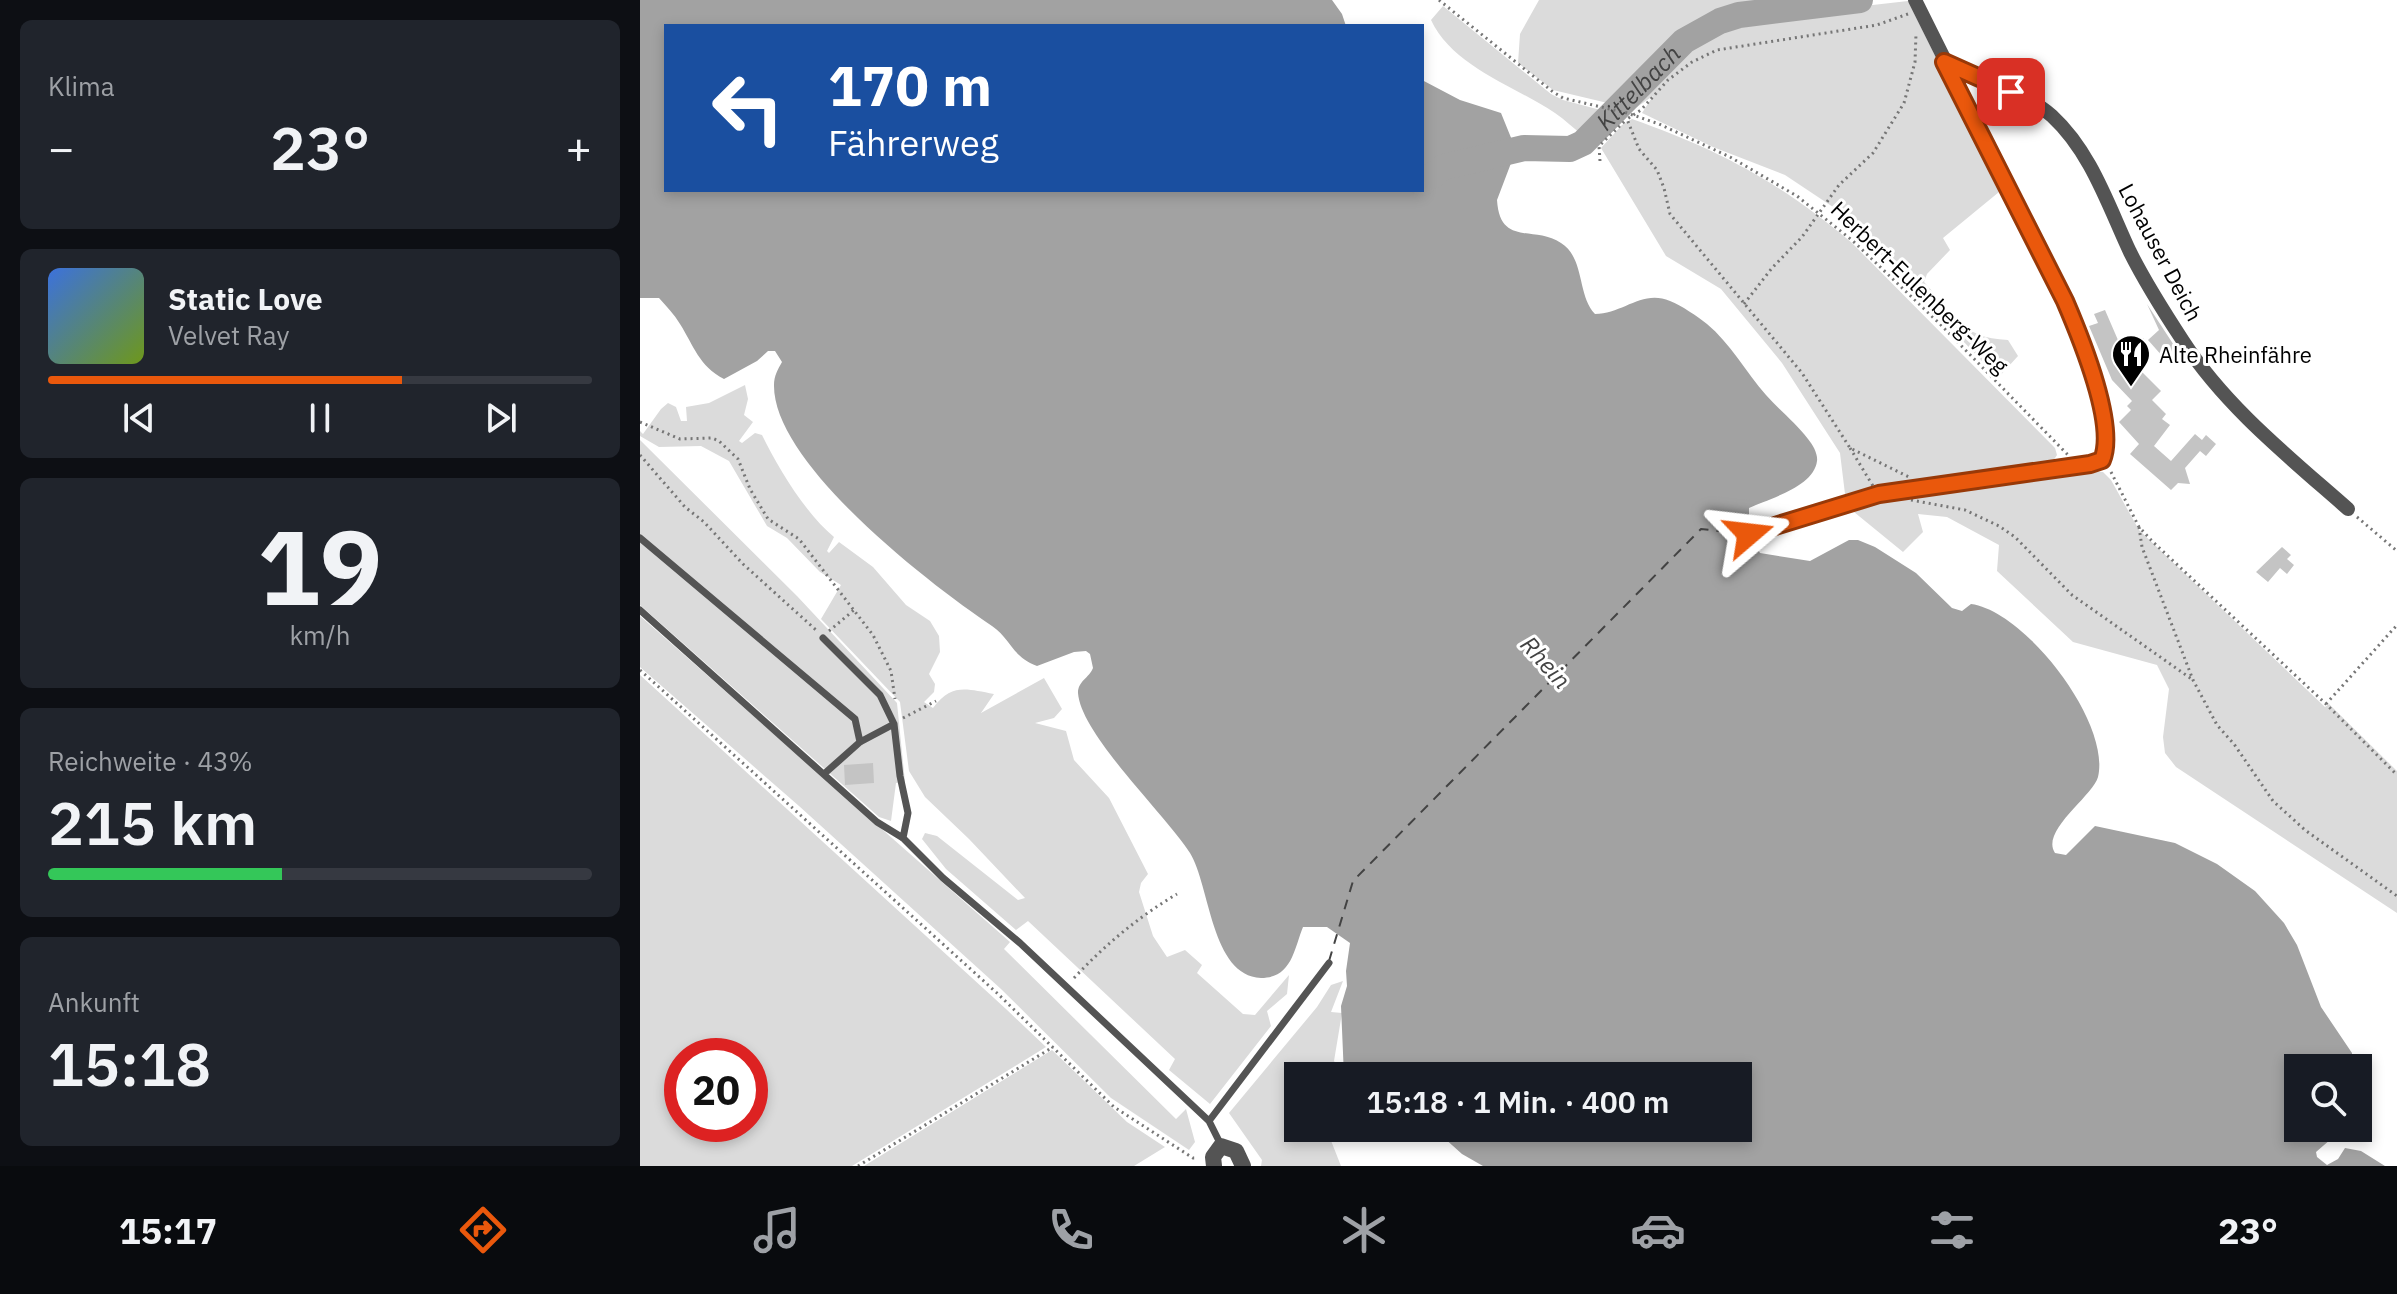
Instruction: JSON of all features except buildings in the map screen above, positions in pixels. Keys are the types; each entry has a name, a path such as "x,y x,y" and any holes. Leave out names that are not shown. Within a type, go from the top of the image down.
{"street":[{"path":"1917,5 2065,301 2094,379 2106,435 2102,460"},
{"name":"Lohauser Deich","path":"1944,62 2033,102 2052,116 2075,143 2095,175 2132,256 2183,342 2241,414 2348,509"},
{"path":"1216,1156 1236,1151 1243,1166"}],"lane":[{"path":"1749,534 1879,494 2102,460"},
{"path":"640,538 855,719 860,742"},
{"path":"640,610 877,822 903,838 1209,1121 1216,1156"},
{"path":"823,638 880,695 893,723 908,813 903,838"},
{"path":"824,774 860,742 893,723"},
{"path":"1209,1121 1329,963"}],"path":[{"name":"Herbert-Eulenberg-Weg","path":"1439,0 1526,73 1563,98 1634,115 1689,136 1753,169 1819,212 1940,324 2078,466"},
{"path":"1600,161 1599,146 1668,80 1692,62 1717,50 1877,25 1917,5 1915,62 1904,103 1873,153 1839,185 1802,237 1772,268 1744,305"},
{"path":"1627,119 1639,149 1657,170 1670,214 1802,373 1879,494"},
{"path":"640,422 680,439 695,437 719,441 738,459 750,489 768,519 795,535 873,635 891,671 895,706 893,723"},
{"path":"1850,448 1926,486"},
{"path":"640,455 685,507 823,638 854,610"},
{"path":"2102,460 2139,527 2142,547 2208,713 2234,744 2273,801 2305,830 2397,896"},
{"path":"1907,500 1965,510 1999,526 2015,537 2072,595 2193,680"},
{"path":"2348,509 2397,551"},
{"path":"2139,527 2397,775"},
{"path":"2326,704 2397,625"},
{"path":"640,670 1053,1047 1114,1107 1193,1158 1216,1156"},
{"path":"893,723 936,701"},
{"path":"1066,987 1103,948 1149,911 1177,894"},
{"path":"858,1166 1053,1047"}],"shaded area":[{"path":"1539,0 1828,0 1751,9 1696,26 1663,53 1616,105 1553,90 1518,63 1520,34"},
{"path":"1908,1 1998,182 1999,192 1943,238 1950,250 1927,274 1924,282 1968,329 1979,335 2008,340 2018,356 1998,378 1842,213 1785,175 1713,147 1642,113 1653,96 1634,109 1627,105 1690,43 1721,26 1740,20"},
{"path":"1443,6 1551,94 1608,112 1584,137 1555,113 1486,74 1454,51 1431,20"},
{"path":"1632,119 1694,143 1748,170 1800,203 1852,243 2055,448 2057,455 2053,461 1845,494 1840,453 1782,363 1721,289 1666,256 1601,148 1622,125"},
{"path":"745,385 748,399 744,415 753,422 739,441 742,443 755,433 762,435 794,490 834,537 827,551 829,553 839,542 873,567 906,605 930,621 939,636 940,652 929,674 935,684 934,692 924,702 933,708 953,691 960,690 994,694 981,713 1044,678 1062,709 1054,718 1035,723 1066,731 1074,760 1109,798 1148,874 1139,892 1153,936 1167,957 1185,950 1202,965 1197,973 1243,1014 1255,1015 1289,975 1287,994 1267,1011 1271,1026 1210,1104 1169,1070 1175,1059 1028,921 1016,930 946,869 922,839 925,833 937,836 1018,900 1025,898 925,797 909,771 900,702 821,619 841,585 820,572 787,538 767,526 729,461 701,446 659,447 640,436 640,431 643,434 668,403 676,407 681,421 687,421 686,407 709,403"},
{"path":"640,440 797,596 897,703 905,782 896,783 891,821 879,817 640,605"},
{"path":"2091,471 2103,472 2111,480 2139,530 2325,707 2329,704 2397,771 2397,913 2176,767 2165,753 2163,737 2169,689 2157,665 2073,642 1997,571 1999,545 1947,517 1918,514 1923,532 1903,552 1854,512 1879,503"},
{"path":"640,616 1010,942 1004,949 1176,1119 1186,1109 1195,1142 1189,1150 1111,1098 1001,989 640,667"},
{"path":"640,675 1046,1047 852,1166 640,1166"},
{"path":"1343,981 1331,1012 1342,1013 1335,1062 1284,1062 1284,1142 1332,1142 1341,1166 1261,1166 1262,1160 1229,1113 1317,1007 1331,985"},
{"path":"1052,1050 1127,1122 1165,1147 1134,1166 864,1166"}],"water":[{"name":"Rhein","path":"640,0 1332,0 1345,24 664,24 664,192 1424,192 1424,81 1460,100 1501,113 1516,150 1497,200 1504,224 1511,230 1551,238 1569,250 1578,267 1585,297 1595,314 1641,300 1660,298 1699,318 1723,340 1766,395 1813,447 1817,461 1808,478 1789,491 1749,508 1749,534 1760,553 1810,561 1849,540 1858,540 1916,573 1952,608 1962,611 1971,604 1992,611 2038,647 2060,672 2078,700 2091,728 2098,754 2098,777 2061,824 2052,844 2055,853 2066,855 2095,826 2175,843 2217,864 2255,891 2284,923 2297,945 2321,1007 2352,1053 2284,1054 2284,1142 2328,1142 2316,1152 2317,1157 2327,1165 2338,1159 2345,1148 2361,1151 2385,1166 1483,1166 1449,1142 1752,1142 1752,1062 1343,1062 1341,1006 1347,986 1350,943 1327,927 1303,927 1286,968 1271,977 1261,978 1244,973 1232,962 1214,927 1190,853 1108,752 1083,710 1078,689 1093,668 1090,654 1086,651 1074,652 1037,666 1022,658 999,631 896,553 826,485 799,450 781,416 774,385 782,362 775,351 768,351 757,361 724,379 703,362 678,320 659,298 640,298"}],"waterway":[{"name":"Kittelbach","path":"1424,182 1444,167 1524,148 1570,149 1583,143 1684,41 1720,21 1739,15 1860,0"}],"ferry route":[{"path":"1329,961 1353,881 1701,529 1747,534"}],"place":[{"name":"Alte Rheinfähre","path":"2131,388"}],"route":[{"path":"1749,534 1879,494 2102,460 2106,435 2094,379 2080,338 2065,301 1944,62 2011,92"}]}
